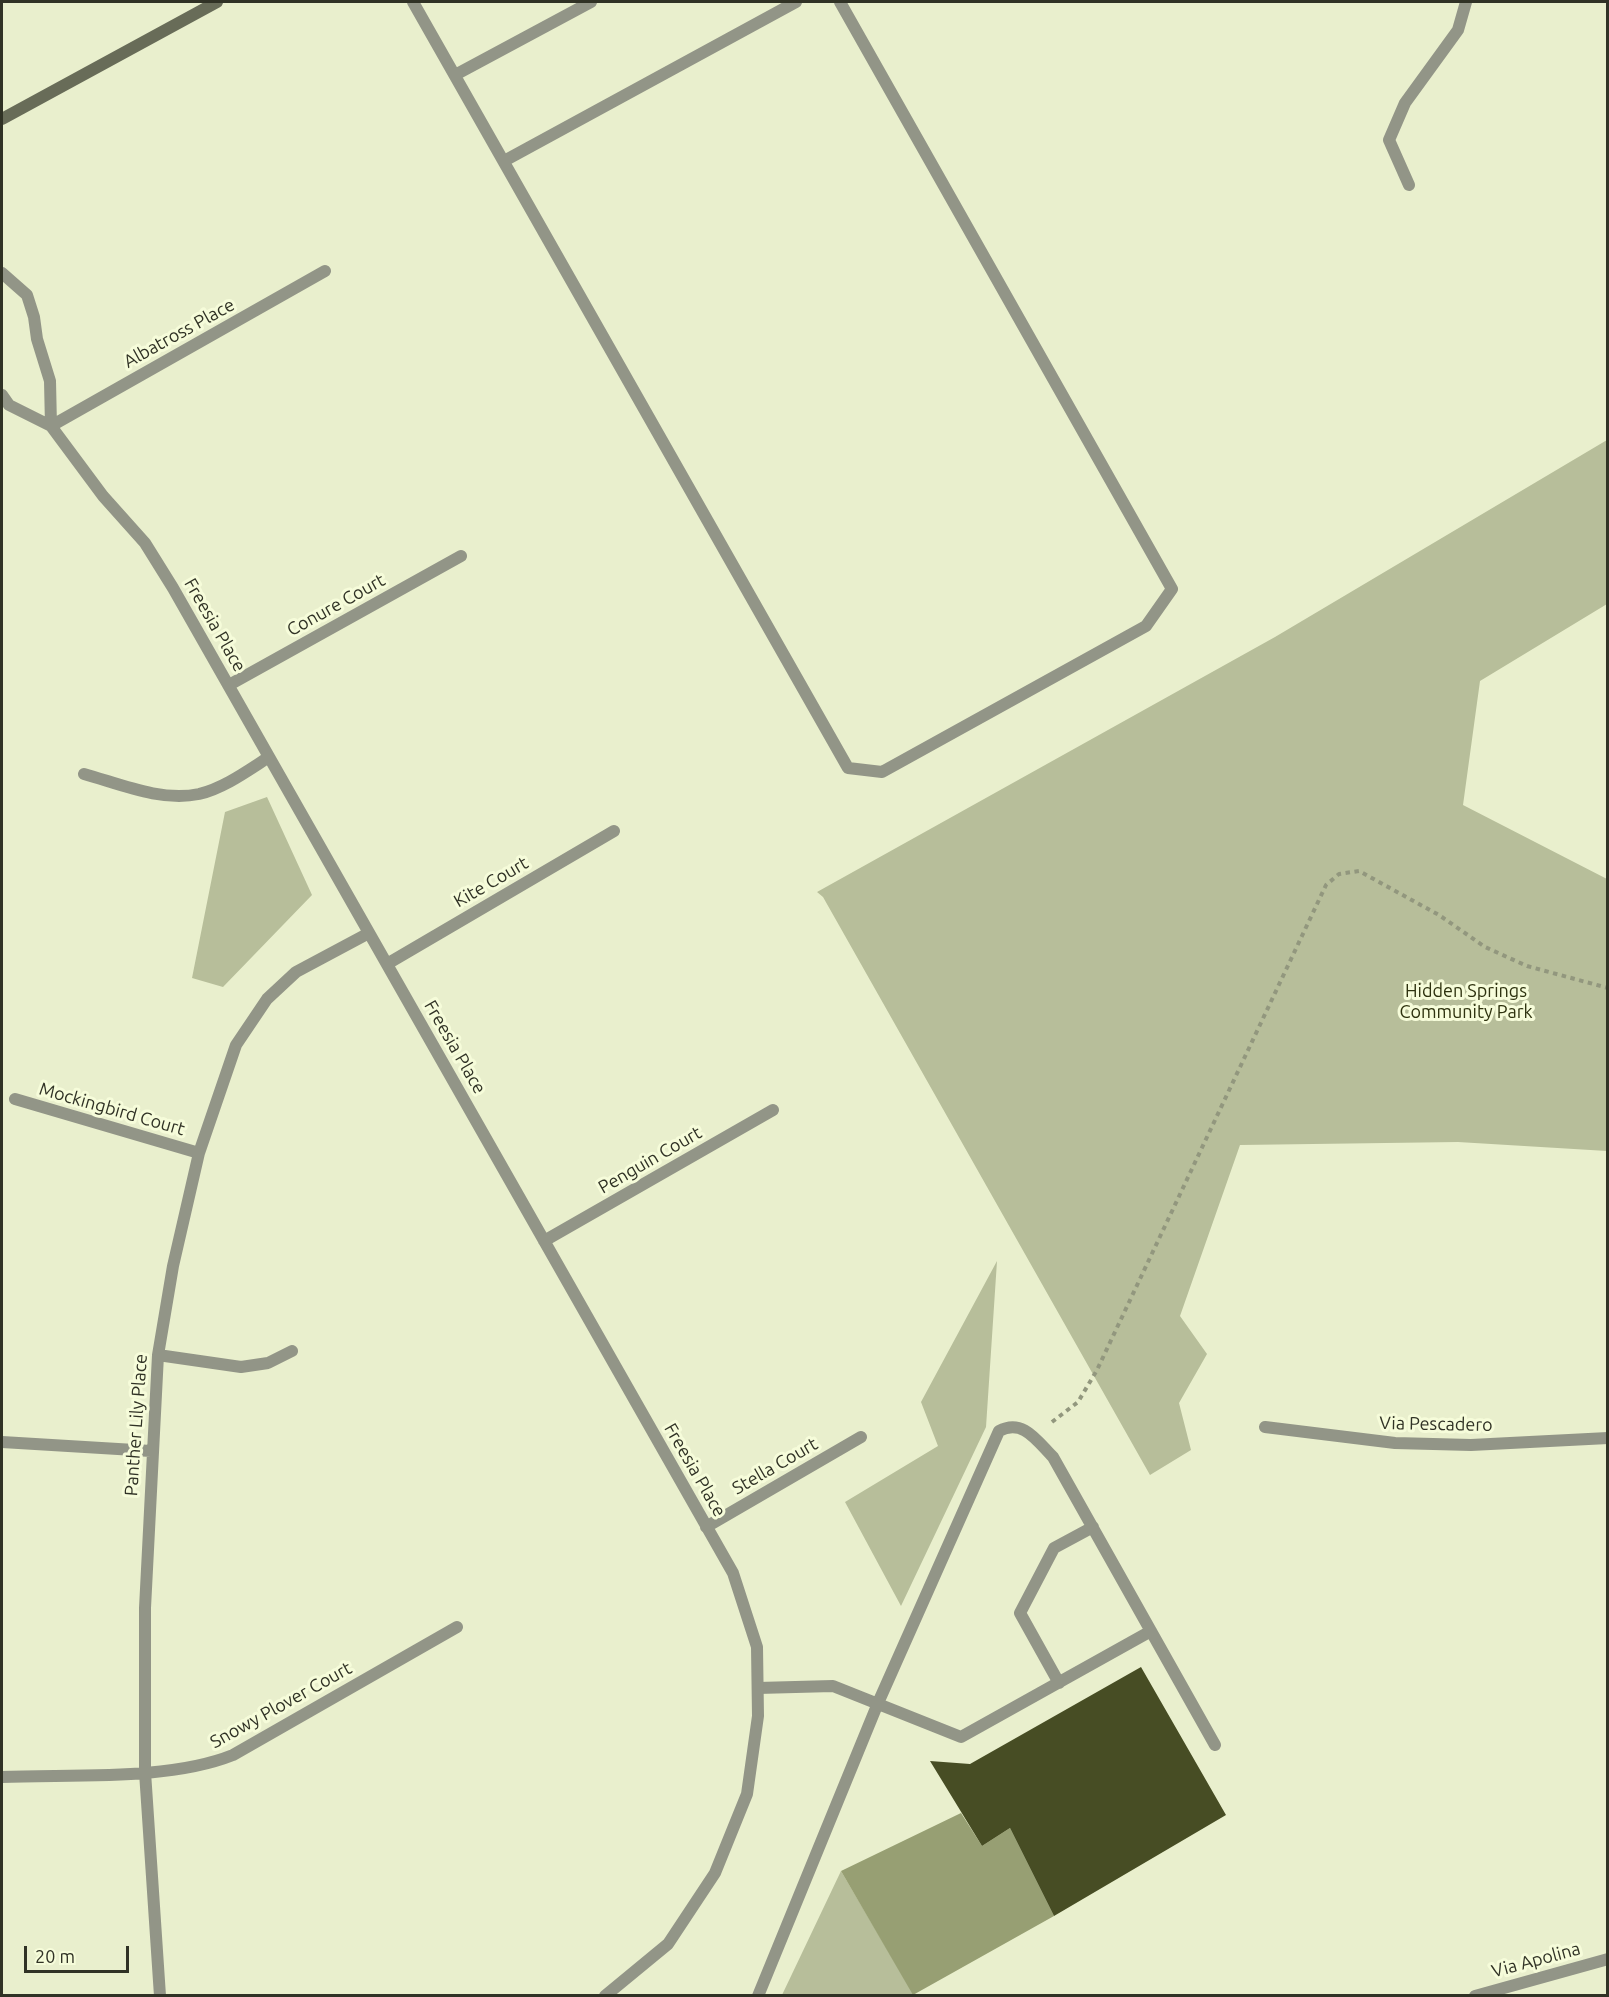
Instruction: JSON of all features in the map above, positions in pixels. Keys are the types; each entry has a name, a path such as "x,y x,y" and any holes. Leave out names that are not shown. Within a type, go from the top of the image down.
{"main road":[{"path":"2,119 217,2"}],"street":[{"path":"413,2 848,768 882,772 1146,626 1172,590 840,2"},
{"path":"455,75 591,2"},
{"path":"504,161 796,2"},
{"path":"1409,185 1389,140 1405,103 1458,30 1466,2"},
{"name":"Albatross Place","path":"51,426 325,271"},
{"path":"2,273 27,295 50,381 51,426 9,405 2,395"},
{"name":"Freesia Place","path":"51,426 103,496 145,543 229,685 733,1573 757,1647 758,1716 747,1794 715,1873 668,1944 605,1995"},
{"name":"Conure Court","path":"229,685 461,556"},
{"path":"84,774 165,796 198,794 223,785 269,757"},
{"name":"Kite Court","path":"387,964 614,831"},
{"name":"Panther Lily Place","path":"160,1995 145,1772 145,1608 151,1451 158,1355 173,1266 200,1153 236,1045 267,999 296,972 369,933"},
{"name":"Mockingbird Court","path":"15,1099 200,1153"},
{"name":"Penguin Court","path":"544,1242 773,1110"},
{"path":"158,1355 241,1367 268,1363 292,1351"},
{"path":"758,1995 878,1703 999,1431 1009,1426 1023,1428 1053,1457 1215,1745"},
{"name":"Via Pescadero","path":"1265,1427 1395,1443 1471,1445 1608,1438"},
{"name":"Stella Court","path":"706,1527 861,1437"},
{"path":"2,1442 151,1451"},
{"path":"1059,1683 1020,1612 1054,1548 1093,1527"},
{"name":"Snowy Plover Court","path":"2,1776 145,1772 206,1766 233,1755 457,1627"},
{"path":"758,1688 833,1686 961,1737 1151,1631"},
{"name":"Via Apolina","path":"1475,1995 1608,1959"}],"path":[{"path":"1023,1428 1051,1423 1078,1402 1097,1370 1326,885 1339,874 1359,871 1439,915 1485,947 1527,966 1608,988"}],"green space":[{"name":"Hidden Springs Community Park","path":"1607,440 1607,604 1480,681 1463,805 1607,879 1607,1151 1458,1142 1240,1145 1180,1316 1207,1354 1179,1403 1191,1450 1150,1475 823,897 817,892 1275,637"},
{"path":"267,797 312,895 223,987 192,978 225,812"},
{"path":"997,1261 986,1427 901,1606 845,1502 938,1446 921,1402"},
{"path":"841,1871 914,1995 782,1995"}],"shaded area":[{"path":"961,1813 982,1846 1010,1828 1054,1916 913,1995 841,1871"}],"building":[{"path":"1141,1667 1226,1815 1054,1916 1010,1828 982,1846 930,1761 970,1764"}]}
